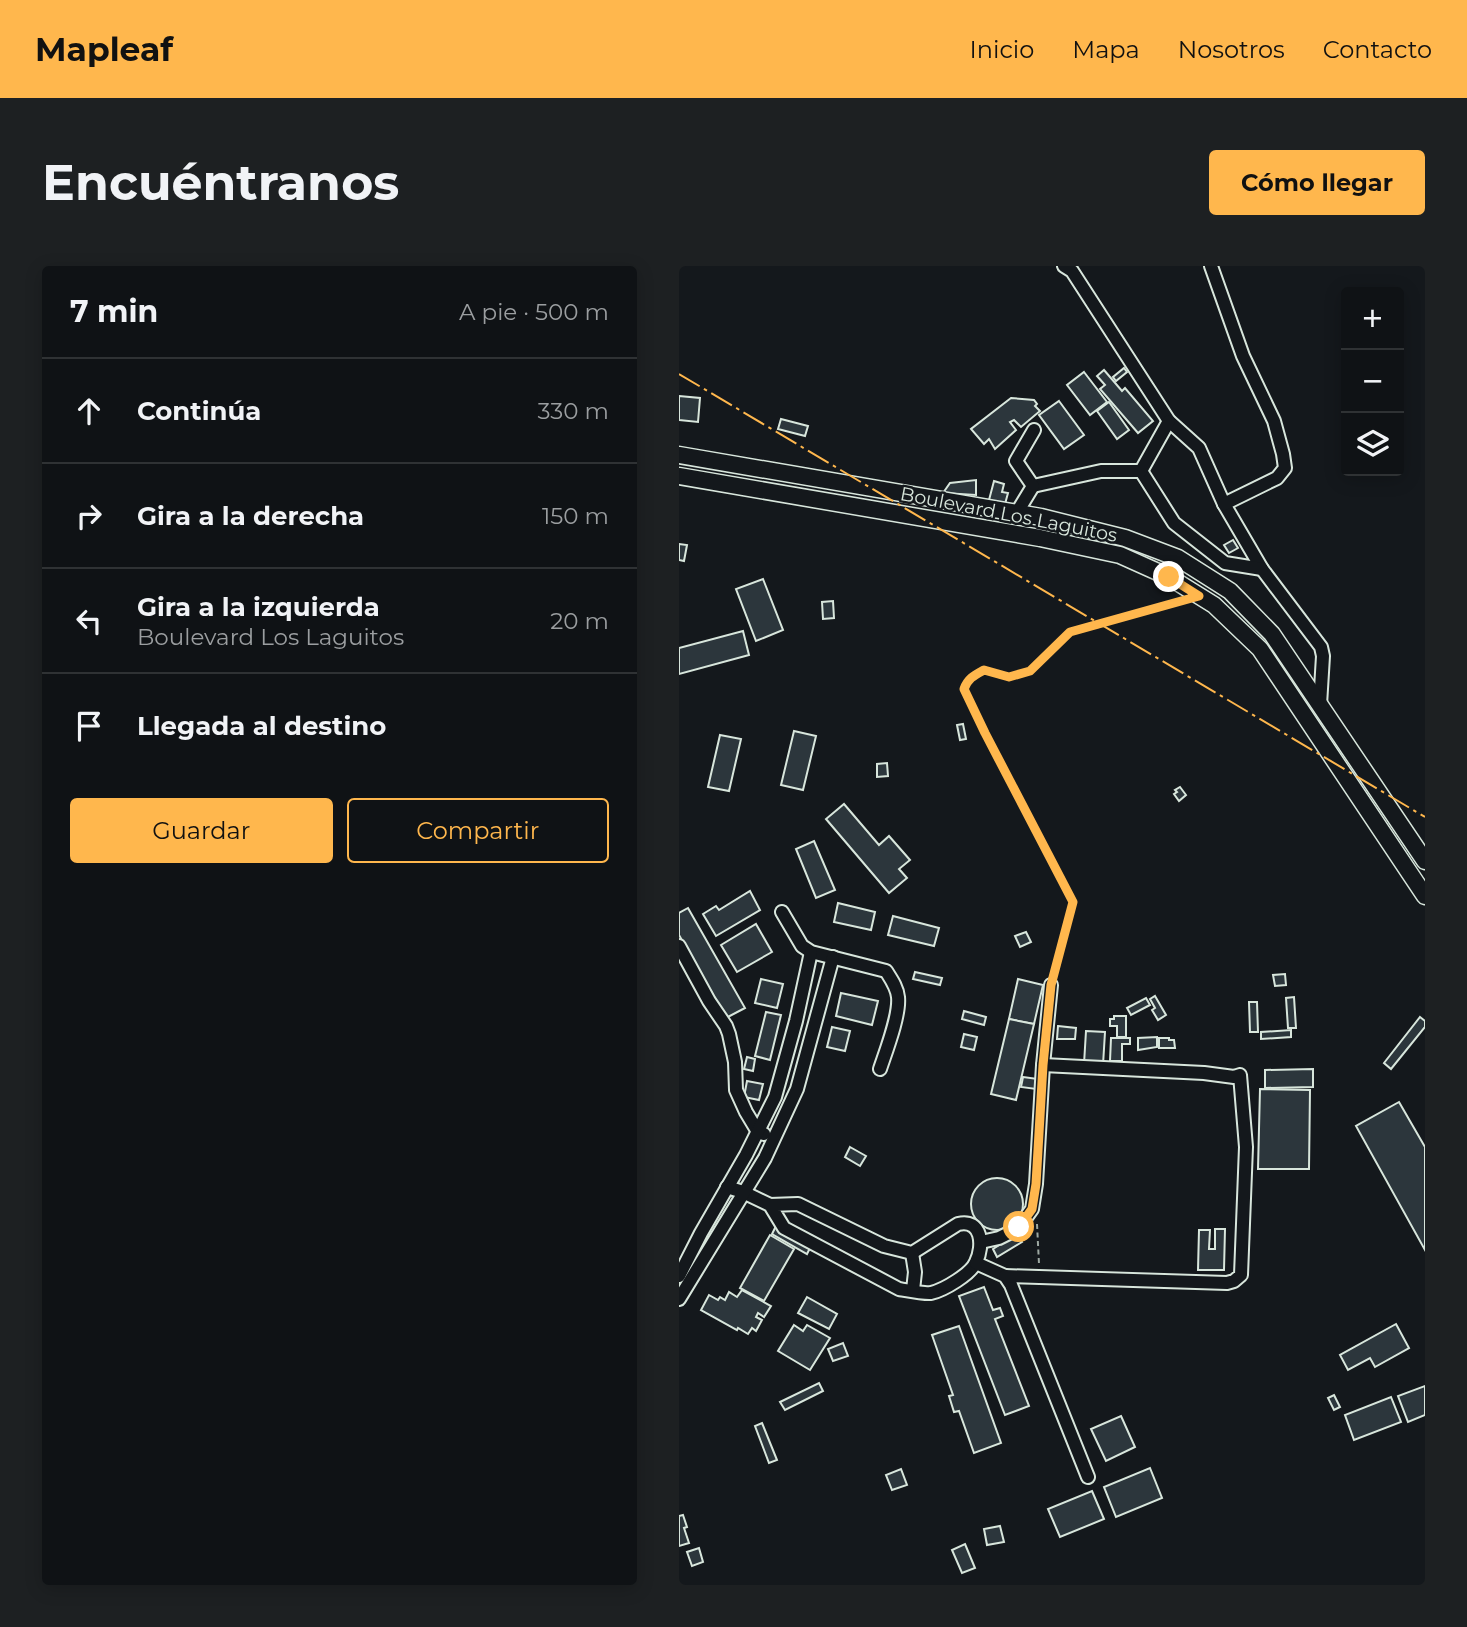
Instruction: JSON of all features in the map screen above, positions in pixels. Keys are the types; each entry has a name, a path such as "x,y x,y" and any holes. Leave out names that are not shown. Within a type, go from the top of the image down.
{"main road":[{"path":"679,455 1041,517 1125,538 1178,558 1230,591 1272,634 1425,861"},
{"name":"Boulevard Los Laguitos","path":"679,476 1026,536 1120,555 1169,577 1214,605 1260,649 1425,896"}],"street":[{"path":"1064,266 1072,271 1169,421 1199,448 1224,505 1262,569 1321,647 1323,656 1319,705"},
{"path":"1211,266 1243,356 1274,421 1285,468 1277,478 1224,505"},
{"path":"1141,471 1169,421"},
{"path":"1033,486 1016,461 1034,430"},
{"path":"1016,514 1033,486 1101,471 1141,471"},
{"path":"1141,471 1174,523 1225,562 1262,569"},
{"path":"782,912 802,946 811,952 886,971 895,984 897,1013 880,1069"},
{"path":"679,946 729,1034 735,1062 736,1090 745,1112 758,1132 774,1138"},
{"path":"679,1276 775,1097 811,952"},
{"path":"679,1299 765,1158 797,1089 833,957"},
{"path":"981,1242 999,1238 1019,1227 1032,1209 1051,985"},
{"path":"976,1263 1005,1276 1039,1278 1227,1283 1241,1275 1246,1147 1240,1075 1234,1077 1205,1073 1043,1065"},
{"path":"727,1187 770,1205 798,1204 884,1246 912,1253 962,1223 971,1225 980,1235 981,1242 976,1263 965,1274 941,1289 929,1294 898,1289 784,1228 770,1205"},
{"path":"912,1253 915,1272 913,1290"},
{"path":"1005,1276 1020,1304 1088,1477"}],"path":[{"path":"1051,985 1073,902 964,689 973,676 984,670 1009,677 1030,671 1070,632 1199,596"},
{"path":"1037,1224 1039,1278"}],"building":[{"path":"1124,368 1127,372 1116,381 1113,377"},
{"path":"1104,370 1122,391 1125,388 1153,421 1138,433 1100,389 1105,385 1097,376"},
{"path":"1084,372 1107,402 1090,415 1067,385"},
{"path":"679,396 700,398 698,422 679,420"},
{"path":"1011,398 1034,400 1040,411 1021,427 1014,420 1010,422 1016,430 995,449 989,439 984,444 971,429"},
{"path":"1059,401 1084,435 1064,449 1039,415"},
{"path":"1109,402 1129,430 1117,439 1097,411"},
{"path":"781,419 808,426 805,436 778,429"},
{"path":"976,480 976,495 943,493 950,483"},
{"path":"994,481 1004,484 1002,492 1008,493 1005,504 989,500"},
{"path":"1233,540 1238,548 1229,553 1224,545"},
{"path":"679,544 687,545 684,561 679,560"},
{"path":"763,579 783,630 756,641 736,589"},
{"path":"833,601 834,618 823,619 822,602"},
{"path":"743,631 749,655 679,674 679,648"},
{"path":"963,724 966,739 960,740 957,725"},
{"path":"794,731 816,736 803,790 781,785"},
{"path":"720,735 741,739 729,791 708,787"},
{"path":"887,763 888,776 877,777 877,764"},
{"path":"1180,787 1186,795 1179,801 1174,794"},
{"path":"844,804 879,845 889,836 910,860 899,869 907,878 889,893 826,819"},
{"path":"814,841 835,890 816,898 796,849"},
{"path":"750,891 760,910 716,936 703,914 716,906 719,910"},
{"path":"838,903 875,912 871,930 834,922"},
{"path":"688,908 745,1008 726,1018 679,935 679,913"},
{"path":"893,916 939,928 934,946 888,935"},
{"path":"756,924 772,952 737,972 721,945"},
{"path":"1026,932 1031,942 1020,947 1015,936"},
{"path":"915,972 942,978 940,985 913,979"},
{"path":"1285,974 1286,985 1275,986 1273,975"},
{"path":"761,979 783,984 777,1008 755,1003"},
{"path":"1018,979 1043,985 1034,1024 1009,1019"},
{"path":"841,993 878,1001 872,1025 836,1016"},
{"path":"1155,996 1166,1015 1158,1020 1150,999"},
{"path":"1294,997 1296,1028 1288,1028 1286,998"},
{"path":"1146,998 1150,1005 1131,1015 1127,1008"},
{"path":"1249,1002 1257,1002 1258,1032 1250,1032"},
{"path":"964,1011 986,1017 984,1025 962,1019"},
{"path":"766,1012 781,1015 770,1060 755,1056"},
{"path":"1114,1016 1126,1016 1126,1037 1117,1037 1117,1026 1110,1026 1110,1019 1114,1019"},
{"path":"1420,1017 1425,1021 1425,1027 1391,1069 1384,1063"},
{"path":"1009,1019 1034,1024 1016,1100 991,1094"},
{"path":"1058,1026 1076,1028 1075,1039 1057,1039"},
{"path":"832,1027 850,1031 845,1051 827,1047"},
{"path":"1291,1030 1291,1037 1261,1039 1261,1032"},
{"path":"1086,1031 1105,1032 1103,1065 1084,1064"},
{"path":"964,1034 977,1037 974,1050 961,1047"},
{"path":"1157,1037 1157,1047 1138,1050 1138,1038"},
{"path":"1111,1038 1130,1038 1130,1044 1122,1044 1122,1061 1110,1061"},
{"path":"1159,1038 1174,1040 1175,1048 1159,1048"},
{"path":"747,1057 755,1059 753,1071 744,1069"},
{"path":"1313,1069 1313,1087 1265,1088 1265,1070"},
{"path":"1023,1077 1038,1079 1036,1089 1021,1087"},
{"path":"747,1081 763,1084 759,1100 744,1097"},
{"path":"1260,1089 1310,1090 1309,1169 1258,1169"},
{"path":"1399,1102 1425,1147 1425,1250 1356,1126"},
{"path":"850,1147 866,1156 860,1166 845,1157"},
{"path":"997,1178 1007,1180 1015,1186 1021,1194 1021,1214 1015,1222 1007,1228 997,1230 987,1228 979,1222 973,1214 971,1204 973,1194 979,1186 987,1180"},
{"path":"776,1226 811,1246 807,1254 772,1234"},
{"path":"1215,1229 1225,1229 1224,1270 1198,1270 1199,1230 1210,1230 1209,1249 1215,1249"},
{"path":"1017,1234 1022,1242 997,1257 993,1249"},
{"path":"770,1235 794,1249 764,1301 740,1288"},
{"path":"984,1287 993,1310 1000,1308 1003,1316 995,1319 1029,1406 1005,1415 959,1296"},
{"path":"742,1290 771,1306 764,1317 758,1313 756,1317 762,1320 756,1331 752,1328 748,1334 738,1328 737,1330 701,1310 709,1295 725,1300 729,1292 737,1297"},
{"path":"807,1297 837,1314 829,1329 798,1313"},
{"path":"1396,1324 1409,1348 1375,1367 1370,1358 1348,1370 1340,1355"},
{"path":"794,1325 803,1331 807,1325 830,1338 810,1370 778,1351"},
{"path":"959,1326 1001,1443 974,1453 959,1411 954,1412 949,1396 953,1395 932,1335"},
{"path":"843,1343 848,1356 833,1361 828,1349"},
{"path":"819,1383 823,1391 785,1410 780,1402"},
{"path":"1425,1386 1425,1415 1408,1422 1398,1396"},
{"path":"1334,1395 1340,1407 1334,1410 1328,1398"},
{"path":"1391,1397 1401,1422 1354,1440 1345,1415"},
{"path":"1121,1416 1135,1447 1106,1461 1091,1429"},
{"path":"762,1423 777,1460 769,1463 755,1426"},
{"path":"1150,1468 1162,1498 1116,1517 1104,1487"},
{"path":"901,1469 907,1485 892,1490 886,1475"},
{"path":"1092,1491 1104,1519 1060,1537 1048,1509"},
{"path":"683,1515 689,1543 679,1546 679,1516"},
{"path":"1000,1526 1004,1542 987,1545 984,1529"},
{"path":"965,1544 975,1568 962,1573 952,1550"},
{"path":"699,1548 703,1562 692,1566 687,1552"}],"power":[{"path":"679,374 1425,817"}],"route":[{"path":"1019,1227 1032,1209 1051,985 1073,902 964,689 973,676 984,670 1009,677 1030,671 1070,632 1199,596 1169,577"}]}
